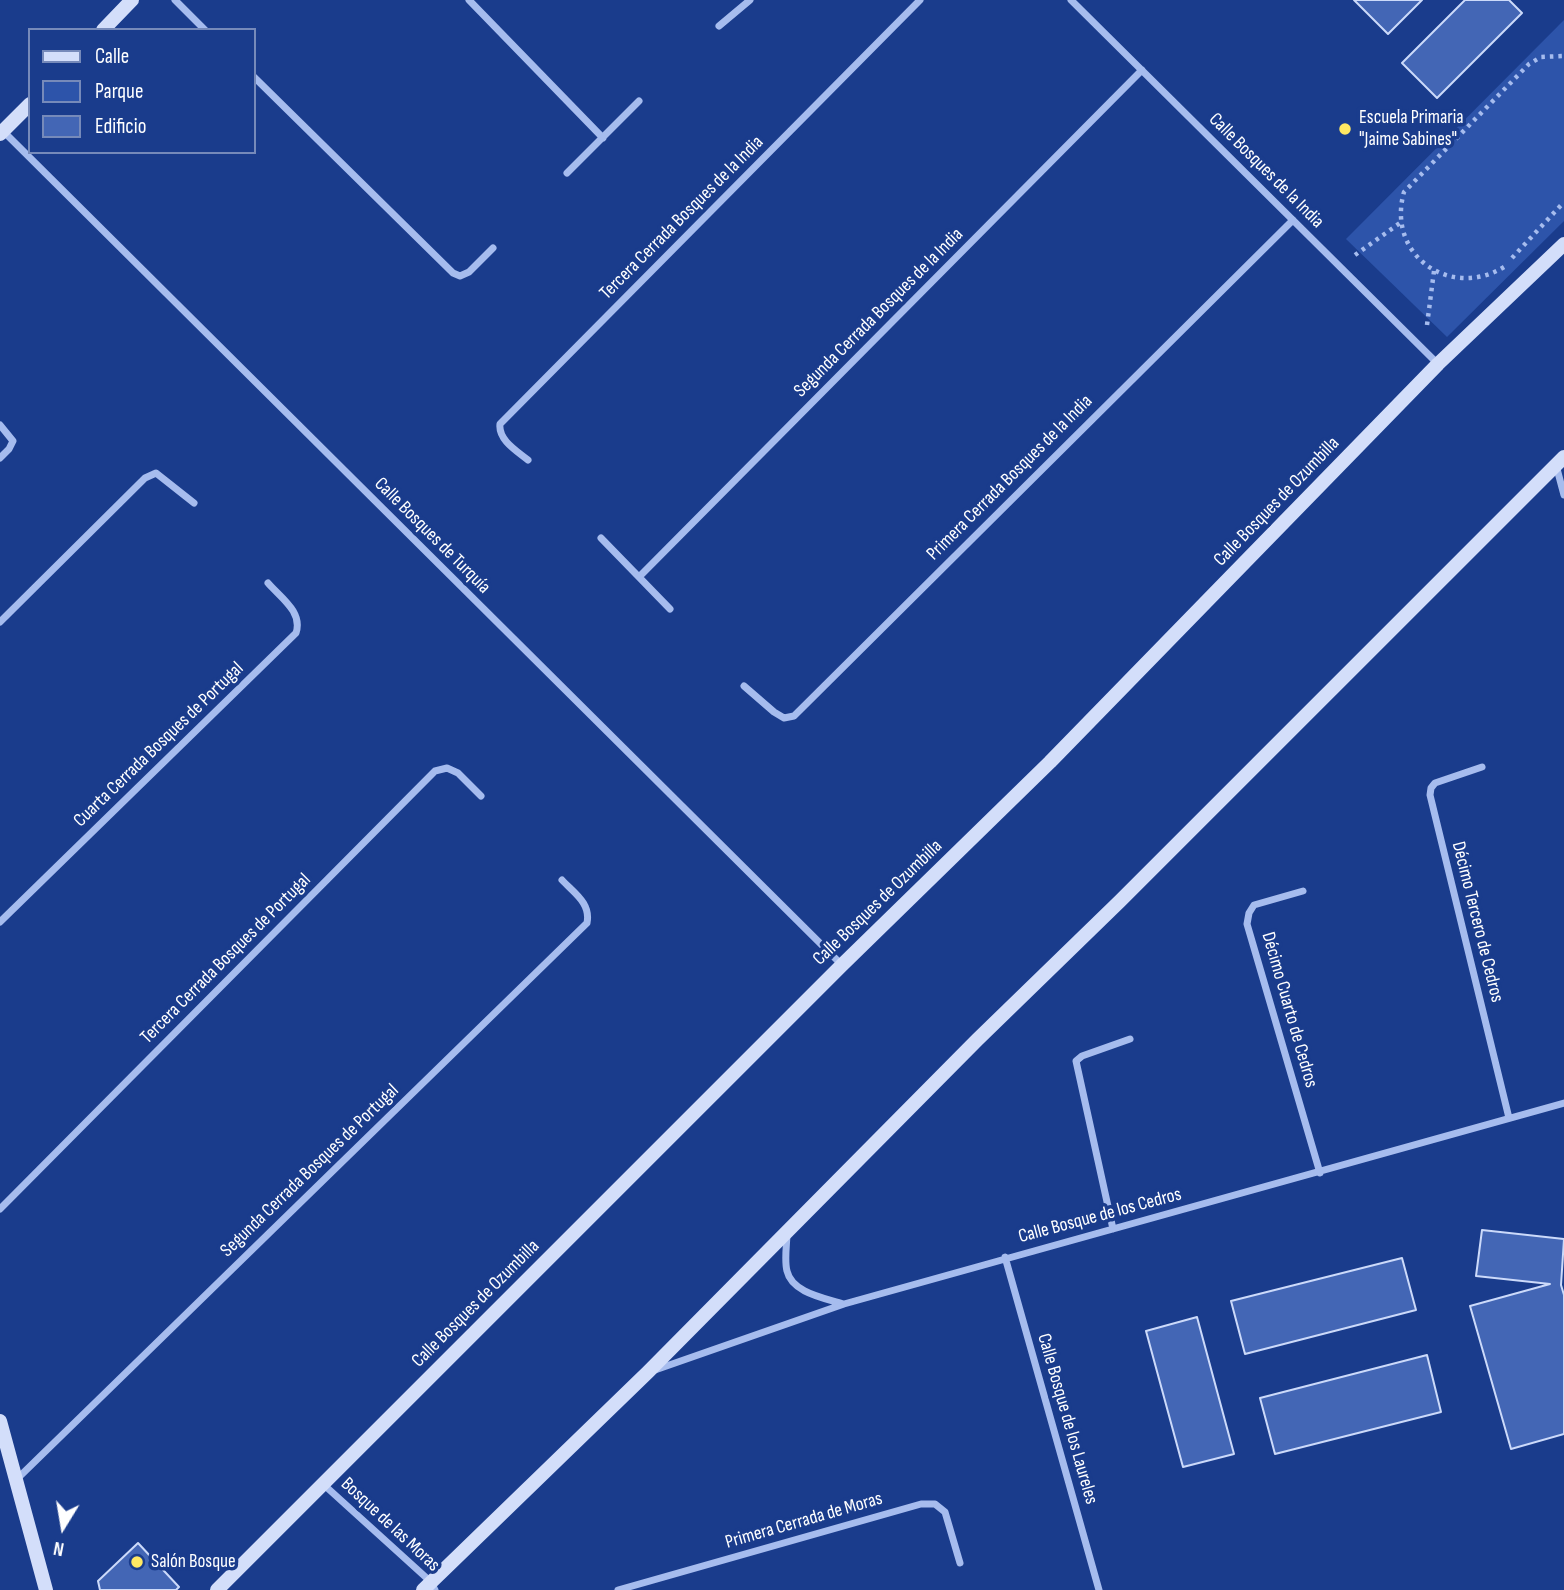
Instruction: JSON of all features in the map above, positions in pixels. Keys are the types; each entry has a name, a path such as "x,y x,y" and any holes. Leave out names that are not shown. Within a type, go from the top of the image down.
{"main road":[{"path":"105,28 132,0"},
{"path":"1,131 28,106"},
{"name":"Calle Bosques de Ozumbilla","path":"217,1590 842,965 1050,762 1438,364 1564,244"},
{"path":"430,1587 649,1372 976,1040 1120,901 1560,461"},
{"path":"0,1421 46,1590"}],"street":[{"path":"175,0 203,28"},
{"path":"469,0 603,138"},
{"path":"719,26 750,0"},
{"name":"Tercera Cerrada Bosques de la India","path":"528,460 503,439 499,432 500,424 920,0"},
{"name":"Calle Bosques de la India","path":"1071,0 1438,364"},
{"name":"Segunda Cerrada Bosques de la India","path":"639,577 1142,70"},
{"path":"256,79 453,273 460,276 469,272 493,248"},
{"path":"567,173 639,101"},
{"name":"Calle Bosques de Turquía","path":"1,131 842,965"},
{"name":"Primera Cerrada Bosques de la India","path":"744,686 774,712 784,718 794,716 1293,220"},
{"path":"0,425 13,441 0,458"},
{"path":"1560,461 1564,495"},
{"path":"0,622 145,478 156,473 194,503"},
{"path":"601,538 670,609"},
{"name":"Cuarta Cerrada Bosques de Portugal","path":"0,922 296,633 299,623 296,615 268,583"},
{"name":"Décimo Tercero de Cedros","path":"1482,767 1435,783 1430,795 1509,1118"},
{"name":"Tercera Cerrada Bosques de Portugal","path":"0,1209 435,771 447,768 458,773 481,796"},
{"name":"Segunda Cerrada Bosques de Portugal","path":"17,1479 587,923 587,905 562,880"},
{"name":"Décimo Cuarto de Cedros","path":"1303,891 1254,905 1247,924 1320,1173"},
{"path":"1113,1230 1076,1061 1082,1056 1130,1039"},
{"name":"Calle Bosque de los Cedros","path":"649,1372 844,1304 1564,1103"},
{"path":"787,1230 787,1272 793,1283 806,1292 844,1304"},
{"name":"Calle Bosque de los Laureles","path":"1005,1257 1099,1590"},
{"name":"Bosque de las Moras","path":"323,1484 430,1587"},
{"name":"Primera Cerrada de Moras","path":"618,1590 921,1504 935,1504 945,1512 960,1563"}],"path":[{"path":"1563,206 1503,268 1477,277 1434,271 1417,258 1405,242 1400,223 1404,192 1529,64 1541,57 1564,56"},
{"path":"1339,266 1400,223"},
{"path":"1423,349 1434,271"}],"green space":[{"path":"1564,20 1564,221 1447,337 1346,239"}],"building":[{"path":"1354,0 1422,0 1388,34"},
{"path":"1465,0 1509,0 1522,13 1437,98 1402,63"},
{"path":"1482,1230 1564,1239 1561,1285 1564,1295 1564,1434 1511,1449 1470,1306 1550,1284 1476,1276"},
{"path":"1402,1258 1416,1310 1245,1354 1231,1301"},
{"path":"1197,1317 1234,1454 1183,1467 1146,1331"},
{"path":"1427,1355 1441,1412 1275,1454 1260,1398"},
{"name":"Salón Bosque","path":"138,1543 179,1587 176,1590 100,1590 98,1581"}],"place":[{"name":"Escuela Primaria \"Jaime Sabines\"","path":"1345,129"},
{"name":"Salón Bosque","path":"137,1562"}]}
